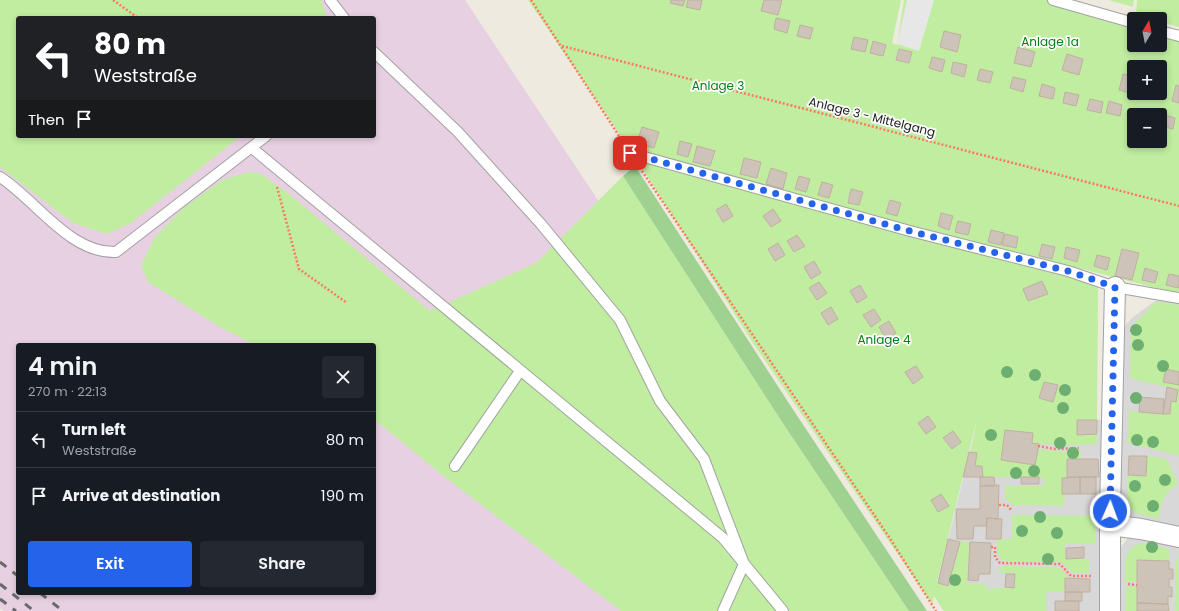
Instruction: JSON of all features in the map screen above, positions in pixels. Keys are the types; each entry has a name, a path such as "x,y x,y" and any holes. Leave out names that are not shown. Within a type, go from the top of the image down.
{"street":[{"path":"1110,611 1110,525 1115,287"},
{"path":"1110,525 1141,529 1179,537"}],"lane":[{"path":"330,0 342,16"},
{"path":"1053,0 1127,21"},
{"path":"1167,33 1179,36"},
{"path":"376,54 458,132 541,224 620,320 660,401 704,459 744,564 723,611"},
{"path":"0,177 71,237 93,249 104,252 116,252 264,138"},
{"path":"252,148 723,538 783,611"},
{"path":"630,153 910,231 1068,271 1115,287 1179,298"},
{"path":"455,466 520,371"}],"path":[{"path":"113,0 135,16"},
{"path":"531,0 630,153 889,537 936,611"},
{"name":"Anlage 3 - Mittelgang","path":"561,46 1179,206"},
{"path":"270,163 299,269 347,303"},
{"path":"1038,446 1055,449 1079,448"},
{"path":"999,505 1007,505 1012,511"},
{"path":"991,547 995,547 995,557 1000,563 1060,564 1071,576 1095,576"}],"shaded area":[{"path":"0,0 465,0 736,408 874,611 4,611 0,608"},
{"path":"907,0 934,0 919,51 897,44"},
{"path":"1167,299 1179,302 1179,529 1128,516 1123,512 1120,503 1122,340 1126,324 1133,317 1155,301"},
{"path":"978,419 1105,420 1105,611 944,611 934,596"},
{"path":"1135,535 1179,545 1179,611 1120,611 1120,548 1128,538"}],"green space":[{"path":"0,0 321,0 326,16 16,16 16,138 238,138 131,223 107,234 73,223 0,167"},
{"path":"528,0 901,0 892,43 897,45 904,0 1053,0 1127,21 1127,52 1167,52 1167,33 1179,36 1179,294 1017,252 1014,263 1098,285 1097,420 1077,420 1077,434 1097,434 1097,444 1048,445 1032,443 1033,433 1005,430 1001,460 1035,465 1038,449 1065,452 1081,451 1081,459 1067,459 1067,477 1062,478 1062,494 1065,494 1064,506 1013,505 1005,498 1005,486 1044,486 1044,478 982,477 982,466 975,466 977,453 971,452 977,419 937,582 948,586 960,542 970,542 967,584 986,584 986,590 990,590 990,588 1015,588 1015,573 999,573 1002,566 1059,567 1070,578 1065,578 1065,592 1046,592 1046,611 944,611 934,596 932,604 755,346 634,155"},
{"path":"1109,0 1134,0 1133,7"},
{"path":"1137,0 1179,0 1179,27 1167,24 1167,12 1136,12"},
{"path":"635,166 792,408 927,611 909,611 784,425 623,176"},
{"path":"248,172 262,174 289,194 430,311 536,263 623,176 784,425 909,611 621,611 446,478 376,421 376,343 251,343 220,327 148,282 141,265 155,237 185,207 222,180"},
{"path":"1156,302 1179,305 1179,456 1128,443 1129,411 1170,414 1171,401 1176,402 1178,390 1130,378 1131,333 1136,321"},
{"path":"1147,456 1167,459 1178,484 1169,491 1164,498 1158,519 1138,513 1130,507 1128,502 1128,475 1146,476"},
{"path":"1012,515 1096,516 1096,544 1065,544 1066,559 1089,559 1089,573 1073,573 1061,562 1006,561 1002,559 998,555 998,539 1012,539"},
{"path":"1144,543 1169,549 1169,561 1138,560 1137,582 1125,582 1125,563 1128,552 1137,545"},
{"path":"1178,551 1179,611 1175,611 1176,562"},
{"path":"1126,586 1137,587 1137,611 1125,611"}],"building":[{"path":"671,0 685,0 683,6 670,3"},
{"path":"688,0 702,0 700,10 686,7"},
{"path":"764,0 782,0 778,15 761,11"},
{"path":"776,18 790,21 787,33 774,29"},
{"path":"800,25 813,28 810,39 797,36"},
{"path":"944,31 961,35 957,52 940,47"},
{"path":"854,37 868,40 865,52 851,49"},
{"path":"873,41 886,45 883,56 870,53"},
{"path":"1018,47 1035,52 1031,67 1014,63"},
{"path":"899,49 912,52 909,63 896,60"},
{"path":"1067,54 1083,59 1079,75 1062,70"},
{"path":"932,57 945,60 942,72 929,68"},
{"path":"953,62 967,65 964,77 951,73"},
{"path":"980,69 993,72 990,83 977,80"},
{"path":"1123,74 1127,75 1127,92 1119,90"},
{"path":"1013,77 1026,80 1023,92 1010,88"},
{"path":"1042,84 1055,88 1053,99 1039,96"},
{"path":"1176,85 1179,86 1179,103 1172,101"},
{"path":"1065,92 1079,95 1076,106 1063,103"},
{"path":"1090,99 1103,102 1101,113 1087,110"},
{"path":"1109,101 1122,105 1120,116 1106,113"},
{"path":"1167,116 1175,118 1173,129 1167,128"},
{"path":"642,127 659,132 654,148 637,143"},
{"path":"680,141 692,144 688,157 677,154"},
{"path":"697,146 715,151 710,166 693,162"},
{"path":"744,158 761,162 757,178 740,174"},
{"path":"771,168 787,173 783,189 766,184"},
{"path":"799,176 810,179 806,192 795,189"},
{"path":"822,182 833,185 829,198 818,195"},
{"path":"851,189 863,192 859,205 848,203"},
{"path":"890,200 901,203 897,216 886,213"},
{"path":"726,204 733,216 723,222 716,210"},
{"path":"773,209 781,221 771,227 763,216"},
{"path":"941,213 953,216 949,230 938,226"},
{"path":"958,221 971,224 968,235 955,232"},
{"path":"991,230 1004,233 1001,245 988,242"},
{"path":"1005,234 1018,237 1016,248 1002,245"},
{"path":"797,235 805,246 794,252 787,241"},
{"path":"778,243 785,255 775,261 768,249"},
{"path":"1042,244 1055,247 1052,259 1039,256"},
{"path":"1066,247 1080,250 1077,262 1064,258"},
{"path":"1122,249 1139,253 1132,280 1115,276"},
{"path":"1097,255 1110,258 1107,270 1094,266"},
{"path":"814,261 821,273 811,279 804,267"},
{"path":"1145,268 1158,272 1155,283 1142,280"},
{"path":"1169,274 1179,276 1179,288 1166,285"},
{"path":"1042,281 1048,294 1028,301 1023,289"},
{"path":"819,282 827,293 817,300 809,288"},
{"path":"860,285 867,297 857,303 850,291"},
{"path":"831,307 838,319 828,325 821,313"},
{"path":"874,309 881,320 871,327 863,315"},
{"path":"889,321 896,333 886,339 879,327"},
{"path":"916,366 923,377 913,384 905,372"},
{"path":"1166,369 1179,372 1179,385 1163,382"},
{"path":"1044,382 1058,385 1053,402 1039,398"},
{"path":"1167,387 1178,390 1176,402 1171,401 1170,414 1163,414"},
{"path":"1140,397 1164,399 1163,414 1139,412"},
{"path":"928,416 936,427 926,434 918,423"},
{"path":"1077,420 1097,420 1097,434 1077,435"},
{"path":"1005,430 1033,433 1032,443 1039,444 1035,465 1001,460"},
{"path":"953,431 961,442 952,449 943,438"},
{"path":"969,452 977,453 975,466 982,466 983,477 963,477"},
{"path":"1129,456 1147,456 1146,476 1128,475"},
{"path":"1067,459 1098,459 1099,477 1067,477"},
{"path":"980,477 994,477 995,486 980,486"},
{"path":"1021,477 1039,477 1039,484 1021,484"},
{"path":"1080,477 1096,477 1096,494 1080,494"},
{"path":"1080,477 1080,494 1062,494 1062,478"},
{"path":"999,485 998,519 987,518 986,526 974,526 973,539 957,539 956,509 980,509 980,486"},
{"path":"941,494 949,506 938,512 931,500"},
{"path":"987,518 1002,519 1001,539 986,539"},
{"path":"948,539 960,542 948,586 938,583"},
{"path":"970,542 991,543 990,574 979,574 978,581 968,580"},
{"path":"1084,547 1084,558 1066,559 1066,548"},
{"path":"1137,560 1169,561 1169,569 1173,569 1173,579 1169,579 1169,587 1172,587 1172,597 1168,596 1168,604 1137,603"},
{"path":"1006,574 1015,574 1014,588 1005,587"},
{"path":"1065,578 1090,579 1090,592 1065,592"},
{"path":"1065,592 1082,592 1082,601 1065,601"},
{"path":"1055,601 1079,601 1079,611 1055,611"},
{"path":"1137,603 1168,604 1169,611 1137,611"}],"railway":[{"path":"0,562 16,574"},
{"path":"0,584 34,611"},
{"path":"43,595 63,611"},
{"path":"0,599 16,611"}],"route":[{"path":"630,153 910,231 1068,271 1115,287 1110,511"}],"park label":[{"name":"Anlage 1a","path":"1050,42"},
{"name":"Anlage 3","path":"718,86"},
{"name":"Anlage 4","path":"884,340"}]}
